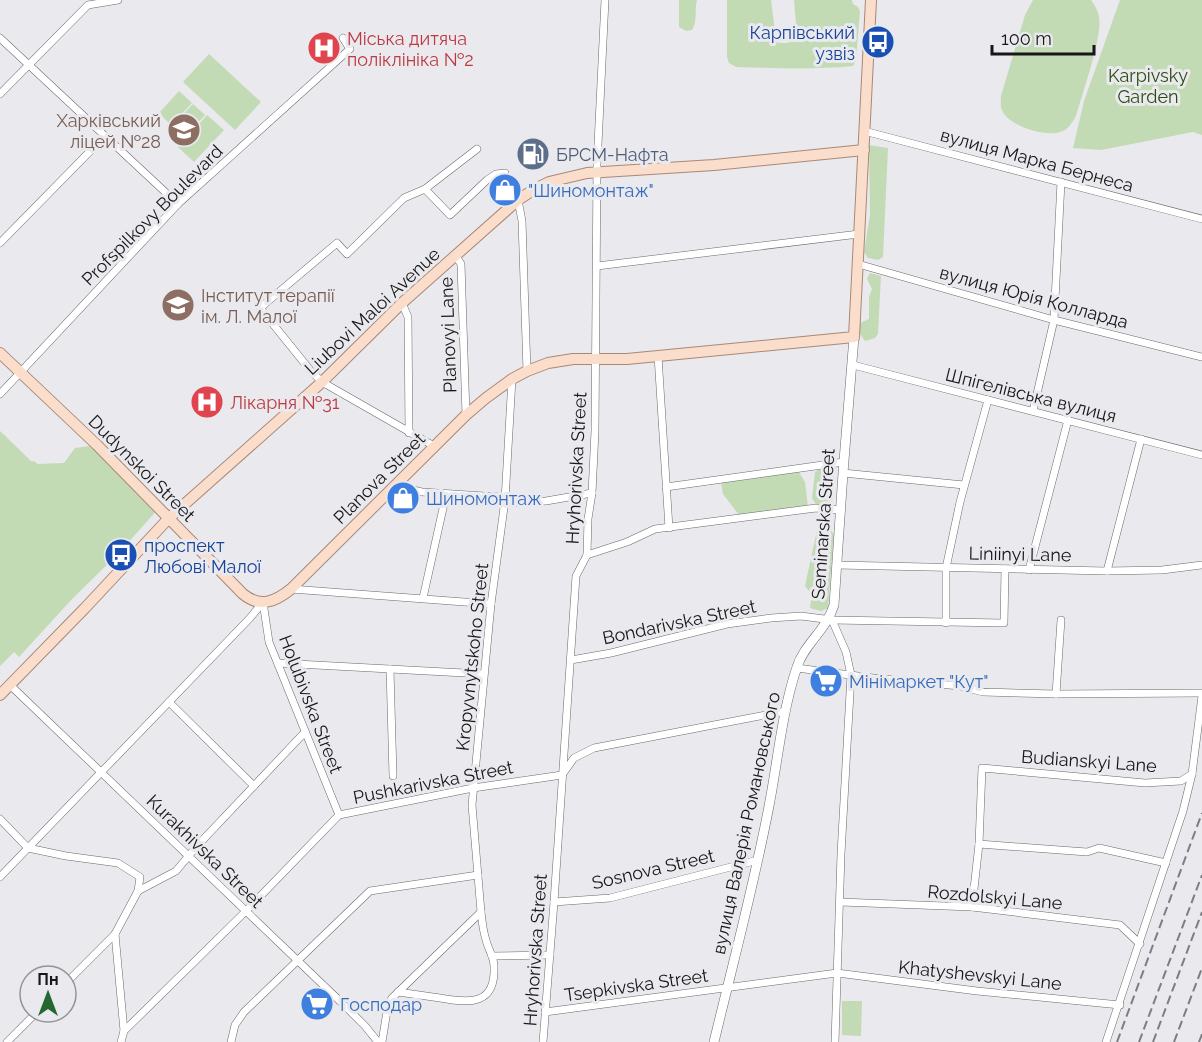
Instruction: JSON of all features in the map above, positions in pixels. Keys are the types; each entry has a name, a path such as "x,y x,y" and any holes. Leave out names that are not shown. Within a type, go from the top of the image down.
{"main road":[{"name":"Seminarska Street","path":"854,337 871,0"},
{"name":"Liubovi Maloi Avenue","path":"0,695 169,518 322,382 402,303 455,255 518,200 533,190 549,182 598,172 714,165 864,150"},
{"name":"Planova Street","path":"262,602 275,600 291,589 466,415 512,379 527,371 548,363 573,359 627,359 854,337"},
{"name":"Dudynskoi Street","path":"0,353 97,445 243,594 251,600 262,602"}],"street":[{"path":"0,94 85,2 118,0"},
{"name":"Hryhorivska Street","path":"543,1042 576,576 586,555 592,493 598,172 604,0"},
{"path":"0,38 178,204"},
{"name":"Profspilkovy Boulevard","path":"0,394 178,204 350,49 343,38"},
{"name":"вулиця Марка Бернеса","path":"864,131 1202,219"},
{"path":"0,243 105,136"},
{"path":"434,446 322,382 260,308 337,243 347,254 404,198 425,189 477,149"},
{"path":"425,189 450,215 487,180 496,174 505,173"},
{"path":"1033,411 1054,320 1060,182"},
{"path":"518,200 522,221 527,371"},
{"path":"597,266 859,234"},
{"name":"Planovyi Lane","path":"455,255 461,264 466,415"},
{"name":"вулиця Юрія Колларда","path":"858,264 1054,320 1202,357"},
{"path":"402,303 408,317 409,433"},
{"name":"Seminarska Street","path":"835,1042 841,854 851,675 846,652 830,620 834,605 854,337"},
{"path":"658,356 669,528"},
{"name":"Шпігелівська вулиця","path":"853,365 1202,455"},
{"name":"Kropyvnytskoho Street","path":"398,992 465,1002 477,1000 487,994 492,986 494,967 485,939 481,912 472,805 490,604 505,500 512,379"},
{"path":"946,623 946,568 964,485 988,400"},
{"path":"1029,570 1068,420"},
{"path":"1107,571 1141,439"},
{"path":"666,487 844,462"},
{"path":"843,473 964,485"},
{"path":"395,486 446,495 501,497 510,503 546,501 592,493"},
{"path":"423,598 446,495"},
{"path":"586,555 627,542 655,529 816,508 840,510"},
{"name":"Liniinyi Lane","path":"837,565 1107,571 1162,570 1202,564"},
{"name":"Bondarivska Street","path":"571,660 611,653 727,624 801,616 830,620 1004,622 1005,569"},
{"path":"291,589 490,604"},
{"name":"Holubivska Street","path":"262,602 269,642 339,815"},
{"name":"Planova Street","path":"0,877 250,618 262,602"},
{"name":"вулиця Валерія Романовського","path":"714,1042 758,860 796,668 802,655 830,620"},
{"path":"1056,694 1061,620"},
{"path":"278,663 483,674"},
{"path":"796,668 960,686 983,692 1202,695 1192,774 1184,811 1106,1042"},
{"path":"390,669 393,776"},
{"name":"Kurakhivska Street","path":"10,685 380,1042"},
{"path":"169,702 254,786"},
{"path":"562,775 574,758 594,748 786,711"},
{"path":"138,891 176,871 305,732"},
{"name":"Budianskyi Lane","path":"980,844 982,768 1145,783 1181,781 1192,774"},
{"name":"Pushkarivska Street","path":"124,1032 339,815 473,788 562,775"},
{"path":"0,819 28,848 118,863 140,877 138,891 115,934 78,971"},
{"path":"972,907 980,844 1087,852 1099,848 1166,862"},
{"name":"Sosnova Street","path":"554,902 610,898 758,860"},
{"path":"231,1042 235,1025 244,1012 369,891 478,874"},
{"name":"Rozdolskyi Lane","path":"840,902 972,907 1120,925 1140,944"},
{"path":"380,1042 388,1005 398,992 481,912"},
{"path":"115,934 124,1032 121,1042"},
{"path":"492,956 549,955"},
{"name":"Tsepkivska Street","path":"545,1012 837,973"},
{"name":"Khatyshevskyi Lane","path":"837,973 977,991 1120,1005"},
{"path":"7,1042 25,1024"}],"green space":[{"path":"679,0 697,0 695,23 692,30 686,31 679,27"},
{"path":"727,0 771,0 776,40 779,43 787,43 796,40 797,36 794,0 852,0 860,11 856,60 853,66 838,67 736,67 729,63 727,57"},
{"path":"1033,0 1091,0 1099,17 1095,51 1076,116 1068,128 1060,132 1045,133 1028,129 1011,121 1001,107 1001,96 1025,15"},
{"name":"Karpivsky Garden","path":"1120,0 1202,0 1202,135 1193,132 1101,150 1073,148 1084,101"},
{"path":"209,54 261,102 235,130 183,82"},
{"path":"179,91 192,103 171,125 159,113"},
{"path":"193,104 205,115 185,137 172,126"},
{"path":"207,115 224,130 194,162 178,147"},
{"path":"869,145 888,148 883,257 878,260 868,258 864,252 870,215"},
{"path":"870,273 881,276 878,334 875,338 865,341 860,334 860,323 869,319 869,297 872,289 867,279"},
{"path":"0,431 37,464 64,463 75,448 97,445 159,508 19,657 14,652 0,666"},
{"path":"823,467 833,468 834,472 832,504 817,506 812,498 815,472"},
{"path":"799,472 805,482 808,507 739,515 723,494 721,482"},
{"path":"820,527 829,529 834,534 828,608 821,611 810,608 812,595 805,586 817,530"},
{"path":"842,1001 862,1001 861,1036 842,1035"}],"railway":[{"path":"1117,1042 1202,813"},
{"path":"1139,1042 1202,875"},
{"path":"1153,1042 1202,912"},
{"path":"1174,1042 1202,968"},
{"path":"1199,1042 1202,1034"}],"place":[{"name":"Карпівський узвіз","path":"878,42"},
{"name":"Міська дитяча поліклініка №2","path":"324,48"},
{"name":"Харківський ліцей №28","path":"184,130"},
{"name":"БРСМ-Нафта","path":"533,154"},
{"name":"\"Шиномонтаж\"","path":"505,190"},
{"name":"Інститут терапії ім. Л. Малої","path":"178,305"},
{"name":"Лікарня №31","path":"207,402"},
{"name":"Шиномонтаж","path":"403,498"},
{"name":"проспект Любові Малої","path":"121,555"},
{"name":"Мінімаркет \"Кут\"","path":"826,681"},
{"name":"Господар","path":"317,1004"}]}
